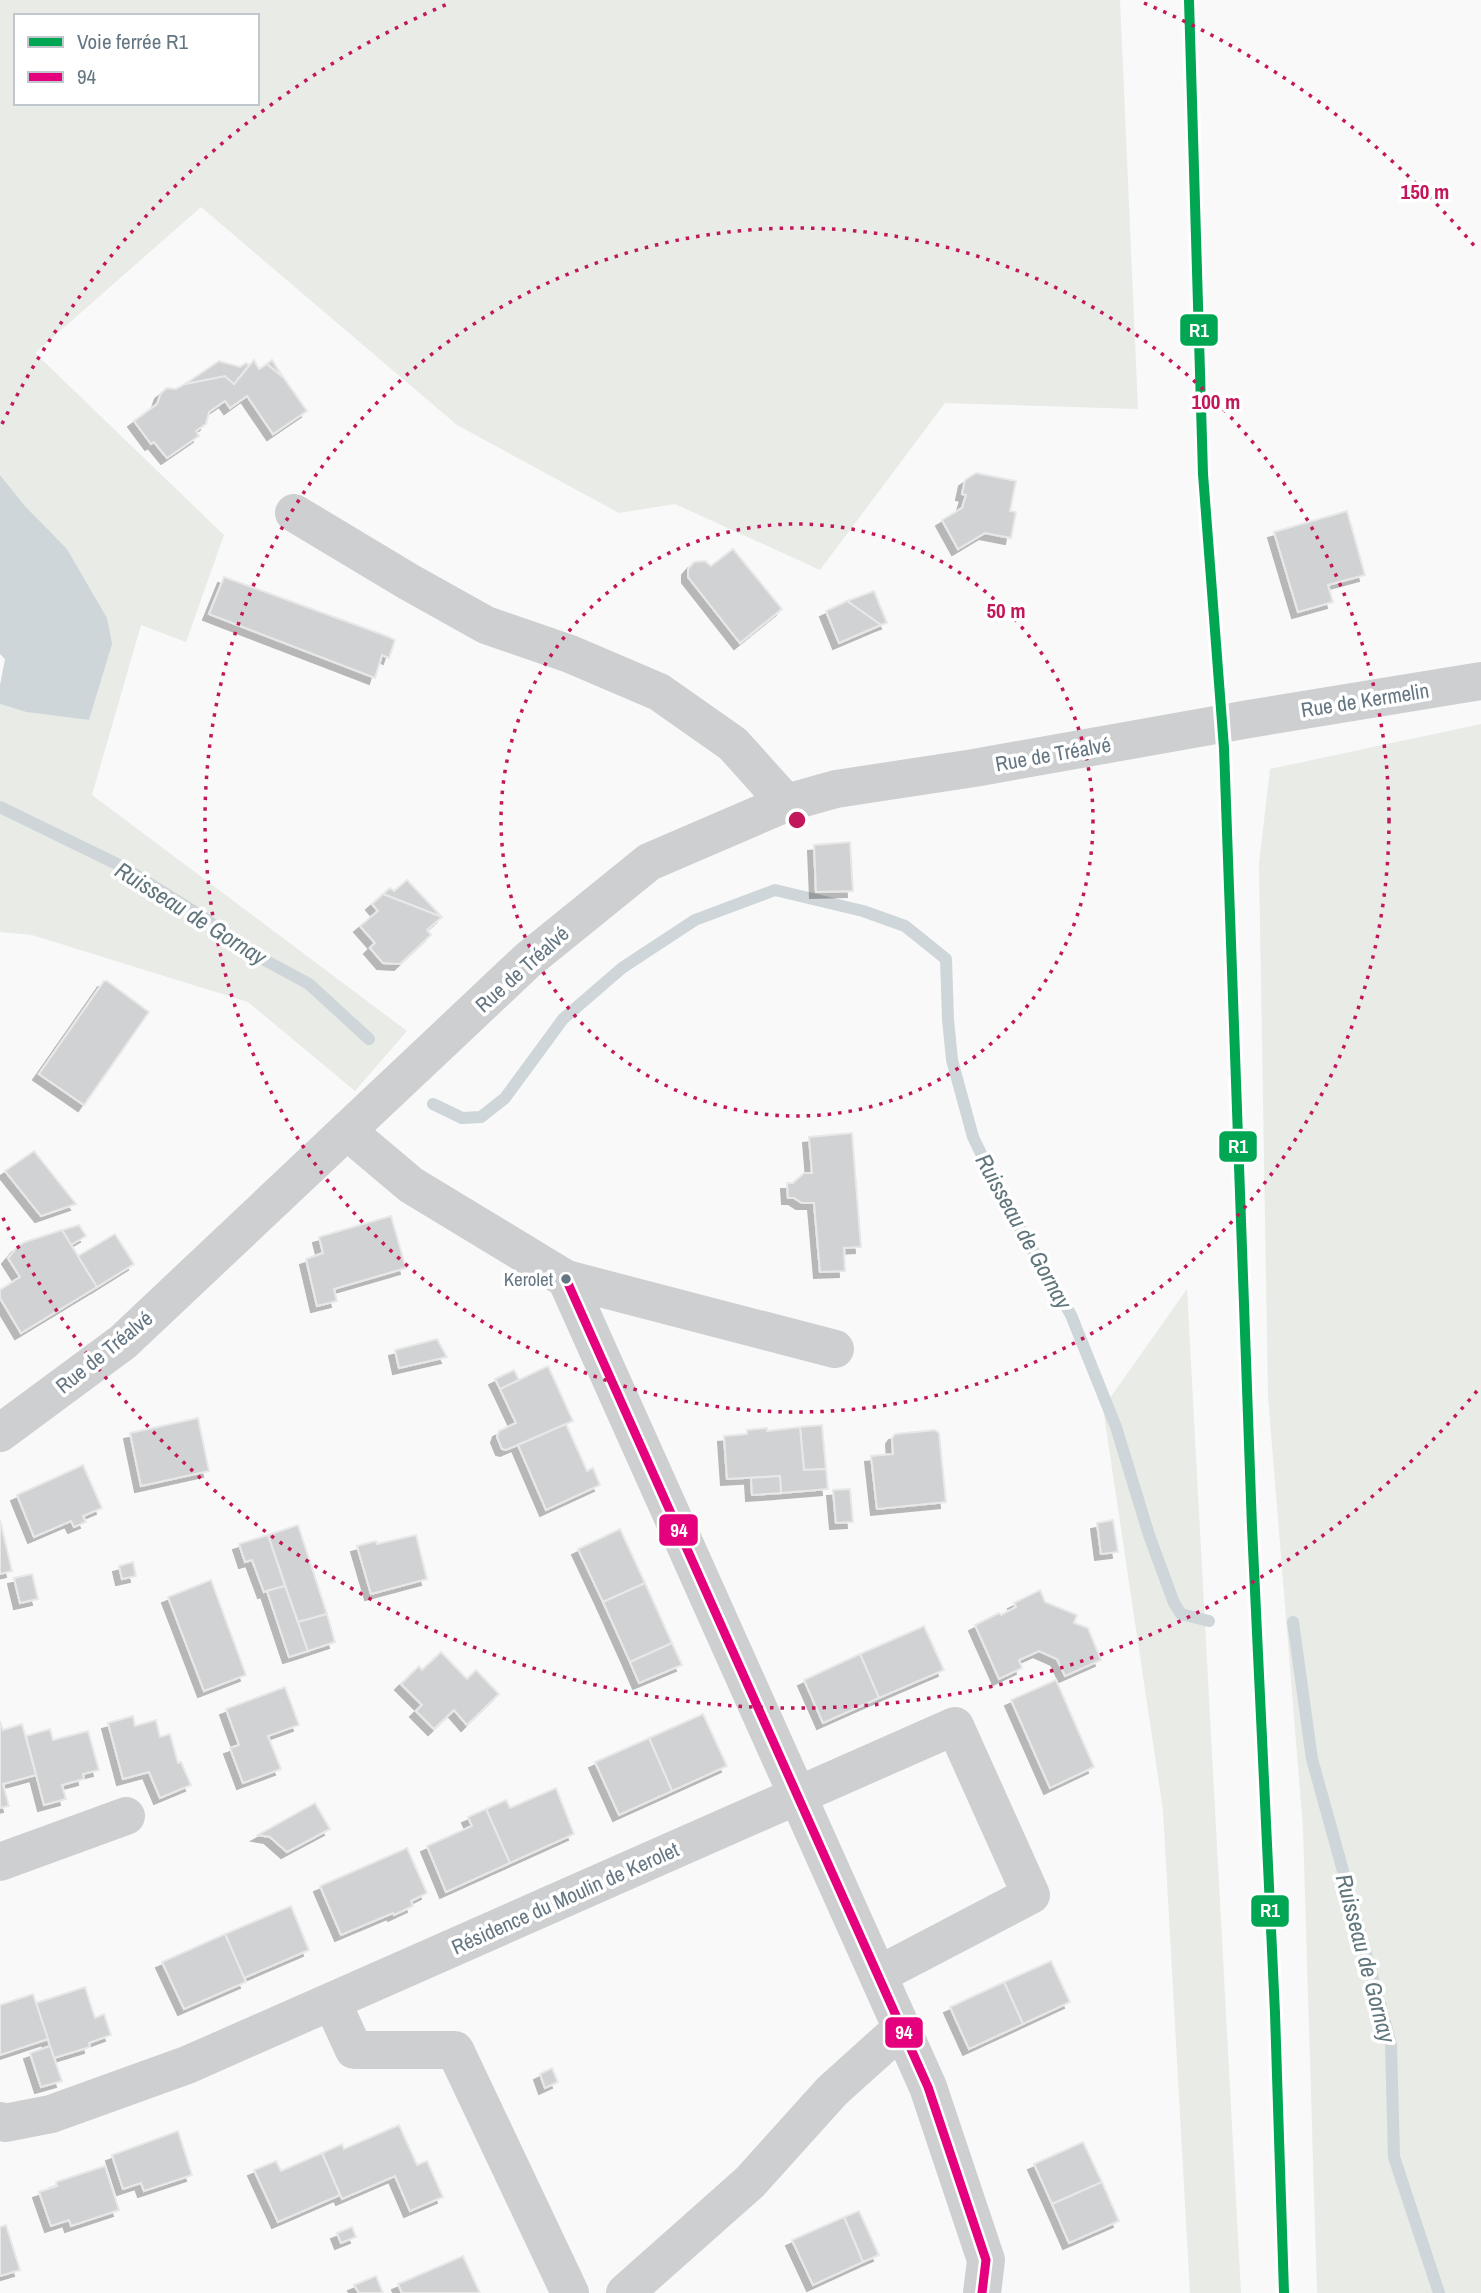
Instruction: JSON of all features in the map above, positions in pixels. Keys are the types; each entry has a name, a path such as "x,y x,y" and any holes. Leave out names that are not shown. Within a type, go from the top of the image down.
{"street":[{"path":"294,513 486,625 570,654 659,692 733,744 786,803"},
{"name":"Rue de Kermelin","path":"1163,734 1481,681"},
{"name":"Rue de Tréalvé","path":"0,1433 123,1342 528,960 649,862 786,803 836,789 974,768 1163,734"},
{"path":"346,1131 411,1185 566,1279 835,1349"},
{"path":"566,1279 928,2087 986,2260 982,2293"},
{"name":"Résidence du Moulin de Kerolet","path":"0,2121 5,2123 51,2114 187,2065 798,1793 955,1726 1031,1895 878,1975"},
{"path":"0,1862 126,1816"},
{"path":"332,2002 354,2050 455,2050 570,2293"},
{"path":"625,2293 750,2182 832,2091 902,2028"}],"shaded area":[{"path":"0,0 1120,0 1138,409 945,403 820,570 675,504 619,513 457,425 201,207 35,353 224,535 186,642 141,625 92,795 407,1031 355,1091 248,1002 32,935 0,932 0,704 26,712 89,720 99,684 107,618 67,549 25,506 0,475"},
{"path":"0,475 25,506 67,549 107,618 112,644 89,720 26,712 0,704 5,659 0,654"},
{"path":"1481,724 1481,2293 1317,2293 1303,1828 1268,1396 1259,864 1270,769"},
{"path":"1187,1289 1241,2293 1190,2293 1163,1810 1103,1408"}],"building":[{"path":"254,360 259,369 267,364 283,377 307,411 273,434 247,396 230,408 225,401 209,412 206,424 196,431 199,436 167,458 154,442 151,444 134,421 157,404 161,393 167,388 176,389 185,384 225,376 234,384"},
{"path":"272,360 283,377 267,364"},
{"path":"219,361 240,367 246,363 249,365 234,384 225,376 185,384"},
{"path":"976,473 1016,481 1010,511 1016,512 1011,538 985,533 958,549 942,520 962,508 966,495 962,494 965,480"},
{"path":"1347,511 1365,575 1328,585 1333,602 1298,612 1274,532"},
{"path":"733,549 782,609 740,643 688,577 688,569 694,562 705,561 711,566"},
{"path":"224,577 389,637 395,640 389,658 382,655 375,678 209,614"},
{"path":"874,591 887,623 881,625 847,601"},
{"path":"847,601 881,625 839,643 826,611"},
{"path":"850,842 853,891 816,892 814,845"},
{"path":"407,880 442,917 383,894 390,888 394,891"},
{"path":"383,894 442,917 427,930 431,935 400,964 383,963 370,948 375,943 360,926 378,911 372,904"},
{"path":"104,981 149,1012 84,1105 39,1074"},
{"path":"852,1133 861,1247 844,1248 845,1271 820,1272 814,1203 802,1203 788,1198 787,1183 793,1183 804,1173 812,1173 809,1137"},
{"path":"34,1151 76,1204 41,1216 5,1171"},
{"path":"391,1216 406,1268 334,1289 337,1301 317,1306 306,1259 323,1253 319,1237"},
{"path":"79,1225 86,1236 71,1245 62,1230"},
{"path":"62,1230 97,1287 21,1333 0,1298 0,1290 20,1277 8,1258 25,1242"},
{"path":"115,1234 134,1264 97,1287 78,1256"},
{"path":"437,1339 447,1357 399,1368 395,1350"},
{"path":"548,1366 573,1421 506,1450 502,1449 497,1437 499,1431 516,1423 500,1389"},
{"path":"514,1370 519,1380 500,1389 495,1379"},
{"path":"198,1418 209,1471 141,1486 130,1433"},
{"path":"566,1424 587,1471 593,1468 600,1485 546,1510 518,1445"},
{"path":"822,1425 826,1469 804,1470 800,1427"},
{"path":"800,1427 804,1470 826,1469 828,1489 781,1493 780,1476 727,1479 724,1436 747,1434 747,1430 767,1428 767,1431"},
{"path":"935,1430 939,1433 946,1502 877,1509 871,1456 893,1454 892,1438 895,1434"},
{"path":"83,1465 102,1508 83,1516 86,1522 74,1527 71,1521 34,1537 17,1495"},
{"path":"780,1476 781,1493 752,1495 751,1478"},
{"path":"850,1489 853,1522 836,1523 833,1490"},
{"path":"0,1520 12,1571 0,1574"},
{"path":"1113,1520 1118,1552 1101,1554 1097,1523"},
{"path":"298,1525 327,1614 298,1622 268,1535"},
{"path":"620,1529 645,1583 603,1602 578,1549"},
{"path":"268,1535 285,1586 264,1592 252,1560 245,1562 239,1544"},
{"path":"416,1535 427,1579 371,1594 357,1546"},
{"path":"133,1562 136,1576 122,1579 119,1566"},
{"path":"32,1574 38,1599 20,1603 14,1578"},
{"path":"211,1580 246,1675 204,1691 168,1597"},
{"path":"645,1583 672,1643 630,1662 603,1602"},
{"path":"285,1586 308,1651 289,1657 267,1591"},
{"path":"1040,1590 1045,1602 1077,1615 1074,1623 1088,1628 1101,1660 1065,1676 1057,1659 1039,1651 1019,1660 1022,1668 999,1679 975,1625 1016,1607 1014,1603"},
{"path":"327,1614 335,1642 308,1651 298,1622"},
{"path":"924,1626 944,1670 879,1698 860,1654"},
{"path":"672,1643 682,1665 639,1683 630,1662"},
{"path":"441,1652 467,1679 476,1670 499,1694 467,1725 454,1710 434,1729 416,1711 422,1705 401,1684 419,1666 422,1670"},
{"path":"860,1654 879,1698 823,1723 804,1680"},
{"path":"1056,1680 1094,1767 1050,1788 1011,1700"},
{"path":"285,1687 299,1725 268,1736 281,1769 243,1783 230,1748 239,1745 226,1709"},
{"path":"703,1714 727,1766 672,1791 649,1738"},
{"path":"133,1716 135,1726 156,1720 160,1737 170,1734 178,1763 181,1762 191,1785 160,1798 149,1772 123,1779 108,1723"},
{"path":"0,1721 3,1730 22,1724 36,1775 3,1784 9,1806 0,1808"},
{"path":"50,1729 53,1740 88,1731 99,1770 83,1774 84,1779 62,1785 66,1799 44,1805 26,1736"},
{"path":"649,1738 672,1791 619,1815 595,1762"},
{"path":"556,1788 574,1834 510,1863 486,1809 506,1800 510,1808"},
{"path":"315,1803 330,1829 287,1852 270,1837 258,1835"},
{"path":"486,1809 510,1863 446,1892 427,1846 472,1826 468,1817"},
{"path":"407,1848 427,1893 411,1901 413,1906 341,1935 320,1886"},
{"path":"291,1906 309,1950 244,1978 225,1934"},
{"path":"225,1934 246,1982 184,2009 162,1962"},
{"path":"1051,1961 1070,2002 1023,2024 1004,1982"},
{"path":"1004,1982 1023,2024 969,2049 950,2007"},
{"path":"85,1987 95,2018 104,2014 111,2035 89,2043 90,2047 54,2058 36,2003"},
{"path":"33,1994 48,2039 0,2055 0,2005"},
{"path":"50,2046 62,2081 41,2087 30,2053"},
{"path":"552,2068 558,2082 545,2088 540,2074"},
{"path":"399,2125 417,2165 427,2161 443,2197 410,2211 395,2176 342,2199 322,2153 342,2144 344,2149"},
{"path":"178,2131 192,2175 144,2191 141,2183 123,2189 112,2155"},
{"path":"1083,2142 1102,2182 1052,2204 1034,2164"},
{"path":"322,2153 340,2195 278,2222 254,2170 276,2161 281,2171"},
{"path":"105,2166 119,2210 71,2226 69,2220 51,2226 39,2192 57,2186 56,2182"},
{"path":"1102,2182 1119,2221 1069,2243 1052,2204"},
{"path":"859,2211 879,2255 863,2262 844,2217"},
{"path":"844,2217 863,2262 813,2285 792,2240"},
{"path":"6,2225 20,2270 0,2276 0,2227"},
{"path":"352,2227 356,2237 341,2243 337,2233"},
{"path":"463,2256 480,2293 402,2293 398,2284"},
{"path":"376,2276 383,2293 359,2293 354,2285"}],"waterway":[{"name":"Ruisseau de Gornay","path":"0,807 123,867 203,917 248,951 309,984 369,1039"},
{"name":"Ruisseau de Gornay","path":"433,1104 462,1118 481,1117 505,1098 563,1019 622,968 695,920 775,890 863,911 905,926 946,959 952,1060 973,1137 1002,1197 1071,1315 1116,1427 1149,1535 1174,1603 1181,1614 1209,1621"},
{"name":"Ruisseau de Gornay","path":"1293,1622 1312,1759 1391,2044 1394,2157 1439,2293"}],"rail line":[{"name":"R1","path":"1189,0 1203,474 1224,748 1252,1527 1275,2013 1284,2293"}],"transit line":[{"name":"94","path":"566,1279 928,2087 986,2260 982,2293"}],"place":[{"name":"Kerolet","path":"566,1279"}]}
